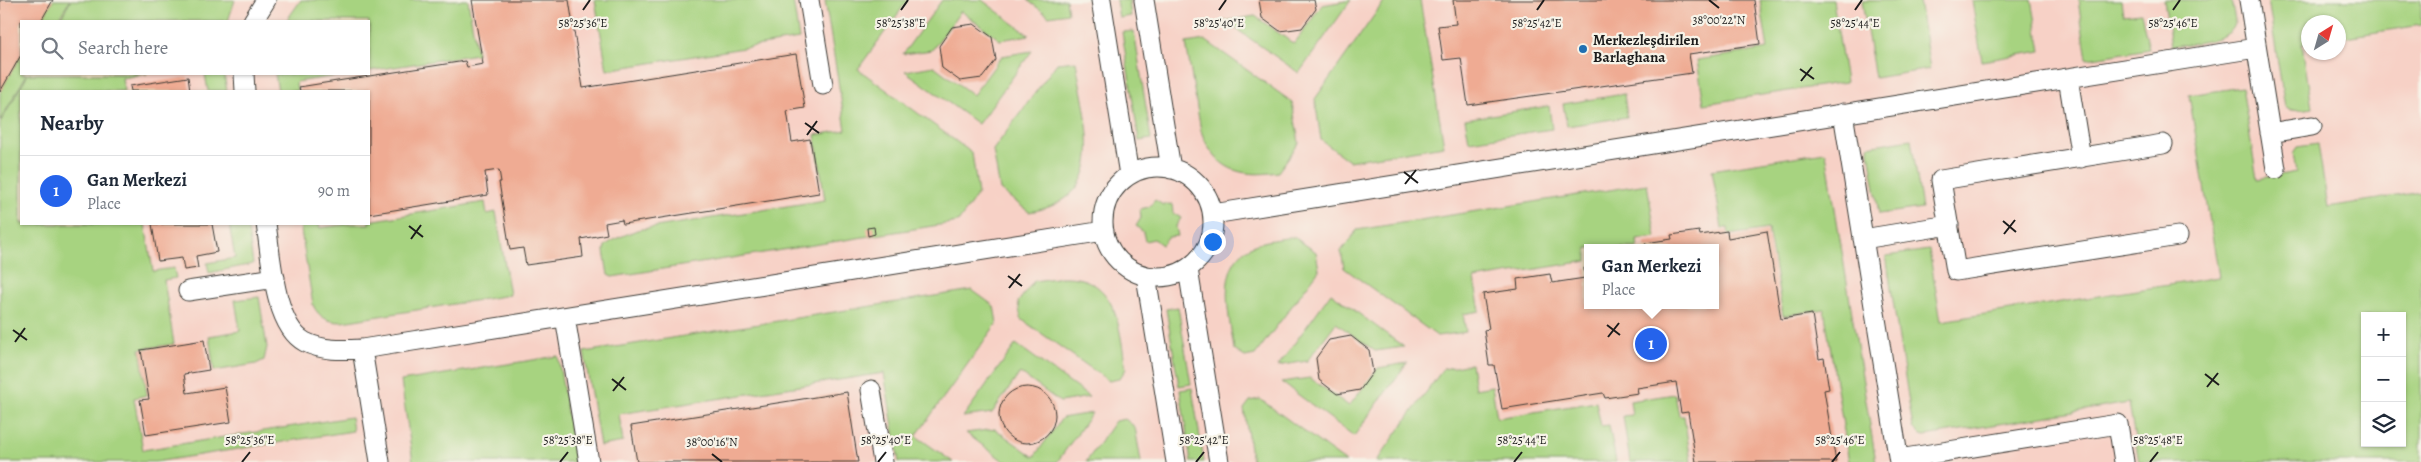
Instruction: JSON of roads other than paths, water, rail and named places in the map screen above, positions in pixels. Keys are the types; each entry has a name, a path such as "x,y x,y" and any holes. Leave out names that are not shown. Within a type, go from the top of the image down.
{"lane":[{"path":"255,20 266,0"},
{"path":"809,0 823,85"},
{"path":"1101,0 1129,176"},
{"path":"1144,0 1171,169"},
{"path":"2249,0 2276,169"},
{"path":"1213,214 2256,48"},
{"path":"244,75 245,90"},
{"path":"2068,78 2081,158"},
{"path":"1843,114 1899,460 2118,424 2124,462"},
{"path":"2270,132 2312,126"},
{"path":"2163,144 1941,180 1956,271 2178,236"},
{"path":"1156,167 1171,169 1194,180 1209,201 1213,214 1211,240 1201,257 1188,269 1174,275 1161,277 1146,276 1123,265 1108,244 1104,231 1103,217 1112,193 1129,176 1143,169 1156,167"},
{"path":"266,225 278,299 288,324 304,341 332,350 362,349 1104,231"},
{"path":"1863,239 1949,225"},
{"path":"1188,269 1219,462"},
{"path":"1146,276 1176,462"},
{"path":"188,292 275,278"},
{"path":"565,317 589,462"},
{"path":"362,349 380,462"},
{"path":"871,390 883,462"}],"place":[{"name":"Merkezleşdirilen Barlaghana","path":"1583,49"},
{"name":"Gan Merkezi","path":"1651,344"}]}
